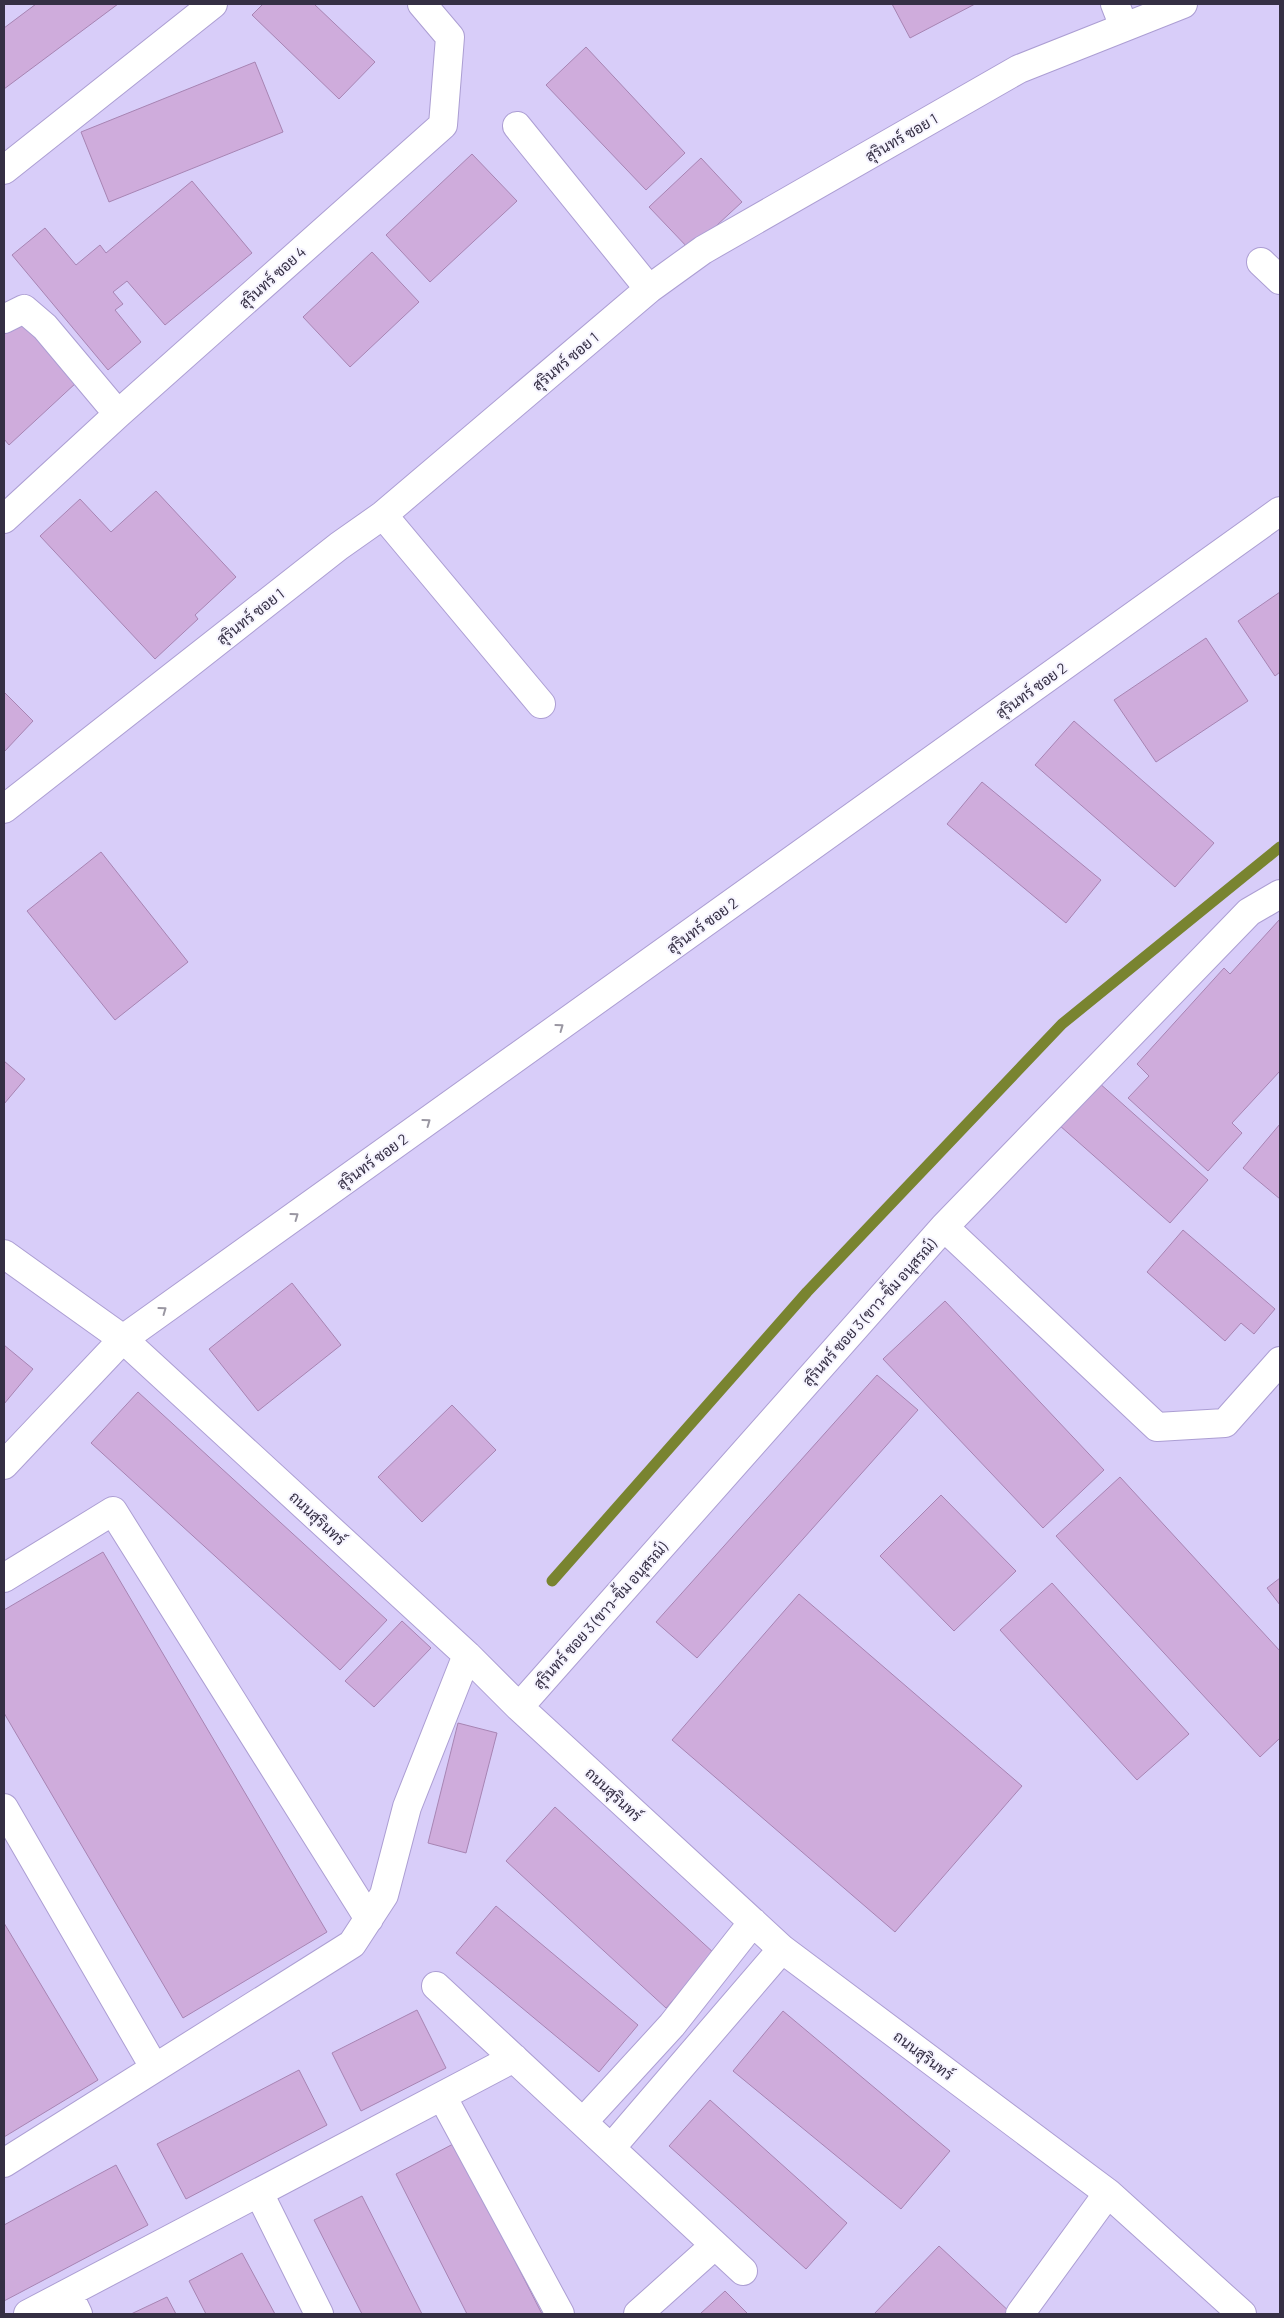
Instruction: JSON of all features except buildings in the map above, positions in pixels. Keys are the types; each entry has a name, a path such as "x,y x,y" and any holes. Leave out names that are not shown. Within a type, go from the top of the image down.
{"street":[{"path":"4,170 213,4"},
{"name":"สุรินทร์ ซอย 4","path":"4,519 118,414 443,125 450,36 422,4"},
{"name":"สุรินทร์ ซอย 1","path":"4,809 339,546 383,515 649,289 703,250 1020,69 1120,16 1183,4"},
{"path":"517,126 649,289"},
{"path":"1261,262 1280,280"},
{"path":"4,319 24,309 45,327 118,414"},
{"name":"สุรินทร์ ซอย 2","path":"4,1465 123,1339 1280,511"},
{"path":"383,515 541,704"},
{"path":"944,1228 1249,912 1280,894"},
{"name":"สุรินทร์ ซอย 3 (ขาว-ขิ้ม อนุสรณ์)","path":"519,1707 944,1228 1157,1427 1225,1423 1280,1361"},
{"name":"ถนนสุรินทร์","path":"4,1254 123,1339 467,1655 519,1707 782,1949 1108,2193 1242,2314"},
{"path":"4,1578 113,1511 369,1919"},
{"path":"4,2163 352,1944 384,1895 407,1807 467,1655"},
{"path":"4,1808 154,2067"},
{"path":"583,2122 672,2025 752,1922"},
{"path":"611,2148 782,1949"},
{"path":"436,1986 743,2271"},
{"path":"28,2314 73,2304 259,2192 514,2058"},
{"path":"442,2096 560,2314"},
{"path":"259,2192 319,2314"},
{"path":"1020,2314 1108,2193"},
{"path":"638,2314 715,2245"}],"waterway":[{"path":"552,1581 807,1292 1062,1024 1280,847"}]}
